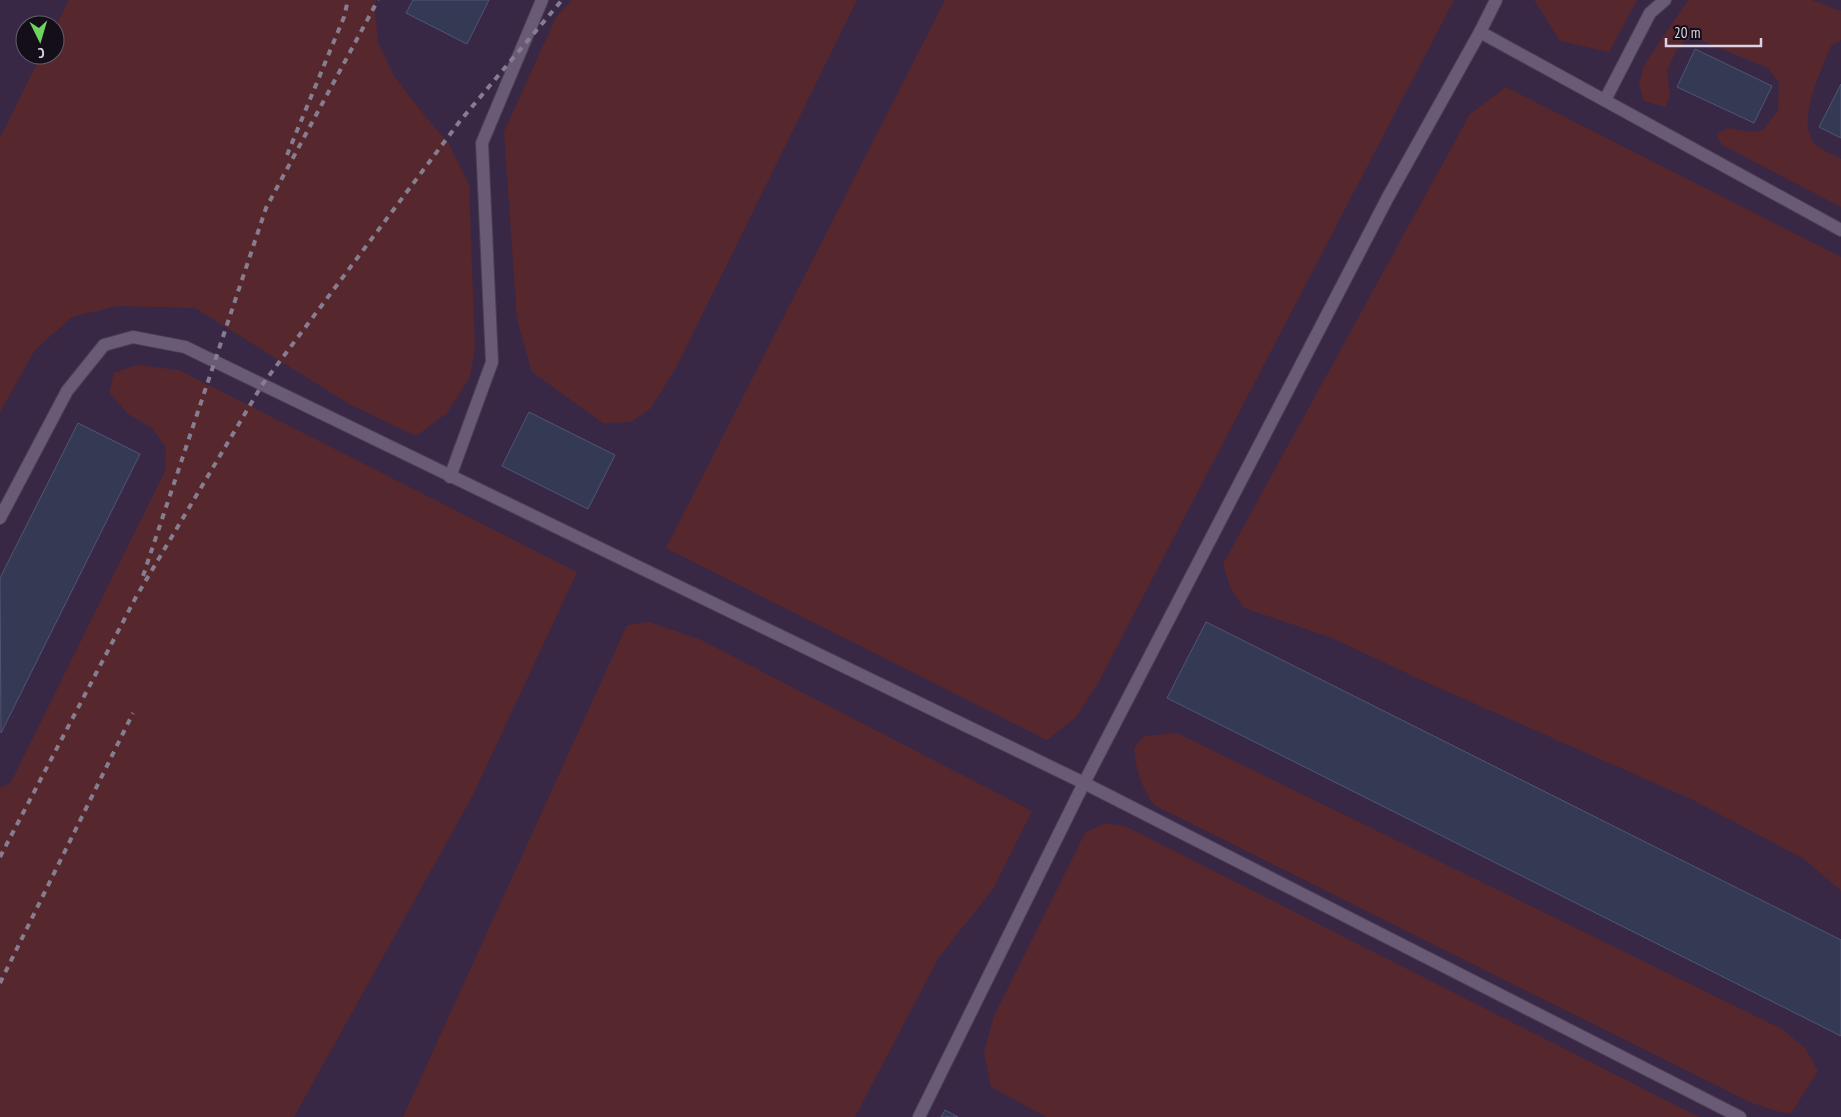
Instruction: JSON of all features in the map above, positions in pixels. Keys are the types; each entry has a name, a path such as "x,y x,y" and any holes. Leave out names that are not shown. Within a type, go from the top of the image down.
{"lane":[{"path":"450,477 492,362 482,143 542,0"},
{"path":"919,1117 1084,783 1384,206 1496,0"},
{"path":"1605,100 1650,14 1665,0"},
{"path":"1480,32 1841,230"},
{"path":"0,518 66,391 104,345 133,337 185,347 1084,783 1740,1117"}],"shaded area":[{"path":"0,0 1841,0 1841,1117 0,1117"},
{"path":"69,0 376,0 378,42 394,76 449,144 469,185 475,350 470,377 447,413 416,436 351,405 195,308 118,306 72,317 35,350 0,412 0,138 36,65 65,65 65,15 61,15"},
{"path":"572,0 857,0 676,368 650,409 631,422 603,423 532,372 517,320 504,132 556,17"},
{"path":"945,0 1454,0 1098,683 1076,717 1047,740 666,548"},
{"path":"1534,0 1637,0 1609,52 1560,41"},
{"path":"1688,0 1812,0 1841,11 1841,40 1831,46 1822,68 1812,95 1808,122 1809,133 1814,143 1841,159 1841,207 1722,145 1716,134 1728,128 1752,132 1763,130 1778,110 1779,83 1768,68 1700,40 1685,40 1676,51 1667,71 1670,96 1666,107 1644,101 1639,85 1644,65"},
{"path":"1506,87 1841,257 1841,891 1804,859 1693,800 1430,684 1332,638 1244,608 1231,589 1223,564 1470,114"},
{"path":"136,365 179,370 577,572 473,795 294,1117 0,1117 0,788 11,782 165,471 166,448 152,428 128,414 109,392 114,373"},
{"path":"649,622 699,639 1032,811 993,889 939,957 855,1117 403,1117 627,625"},
{"path":"1177,733 1782,1029 1805,1048 1818,1071 1791,1113 1780,1112 1752,1103 1154,805 1145,791 1140,778 1134,748 1144,736"},
{"path":"1104,823 1125,826 1699,1117 1046,1117 991,1087 984,1052 994,1016 1085,833"}],"building":[{"path":"413,0 489,0 467,44 406,13"},
{"path":"1695,49 1772,86 1754,123 1677,87"},
{"path":"1841,84 1841,138 1819,127"},
{"path":"529,412 615,455 588,509 502,466"},
{"path":"78,423 140,454 1,733 0,578"},
{"path":"1206,622 1841,940 1841,1036 1167,698"},
{"path":"945,1110 958,1117 941,1117"}],"railway":[{"path":"287,155 344,17 348,0"},
{"path":"143,576 266,208 378,0"},
{"path":"0,857 136,597 262,385 460,121 562,0"},
{"path":"0,983 133,713"}]}
